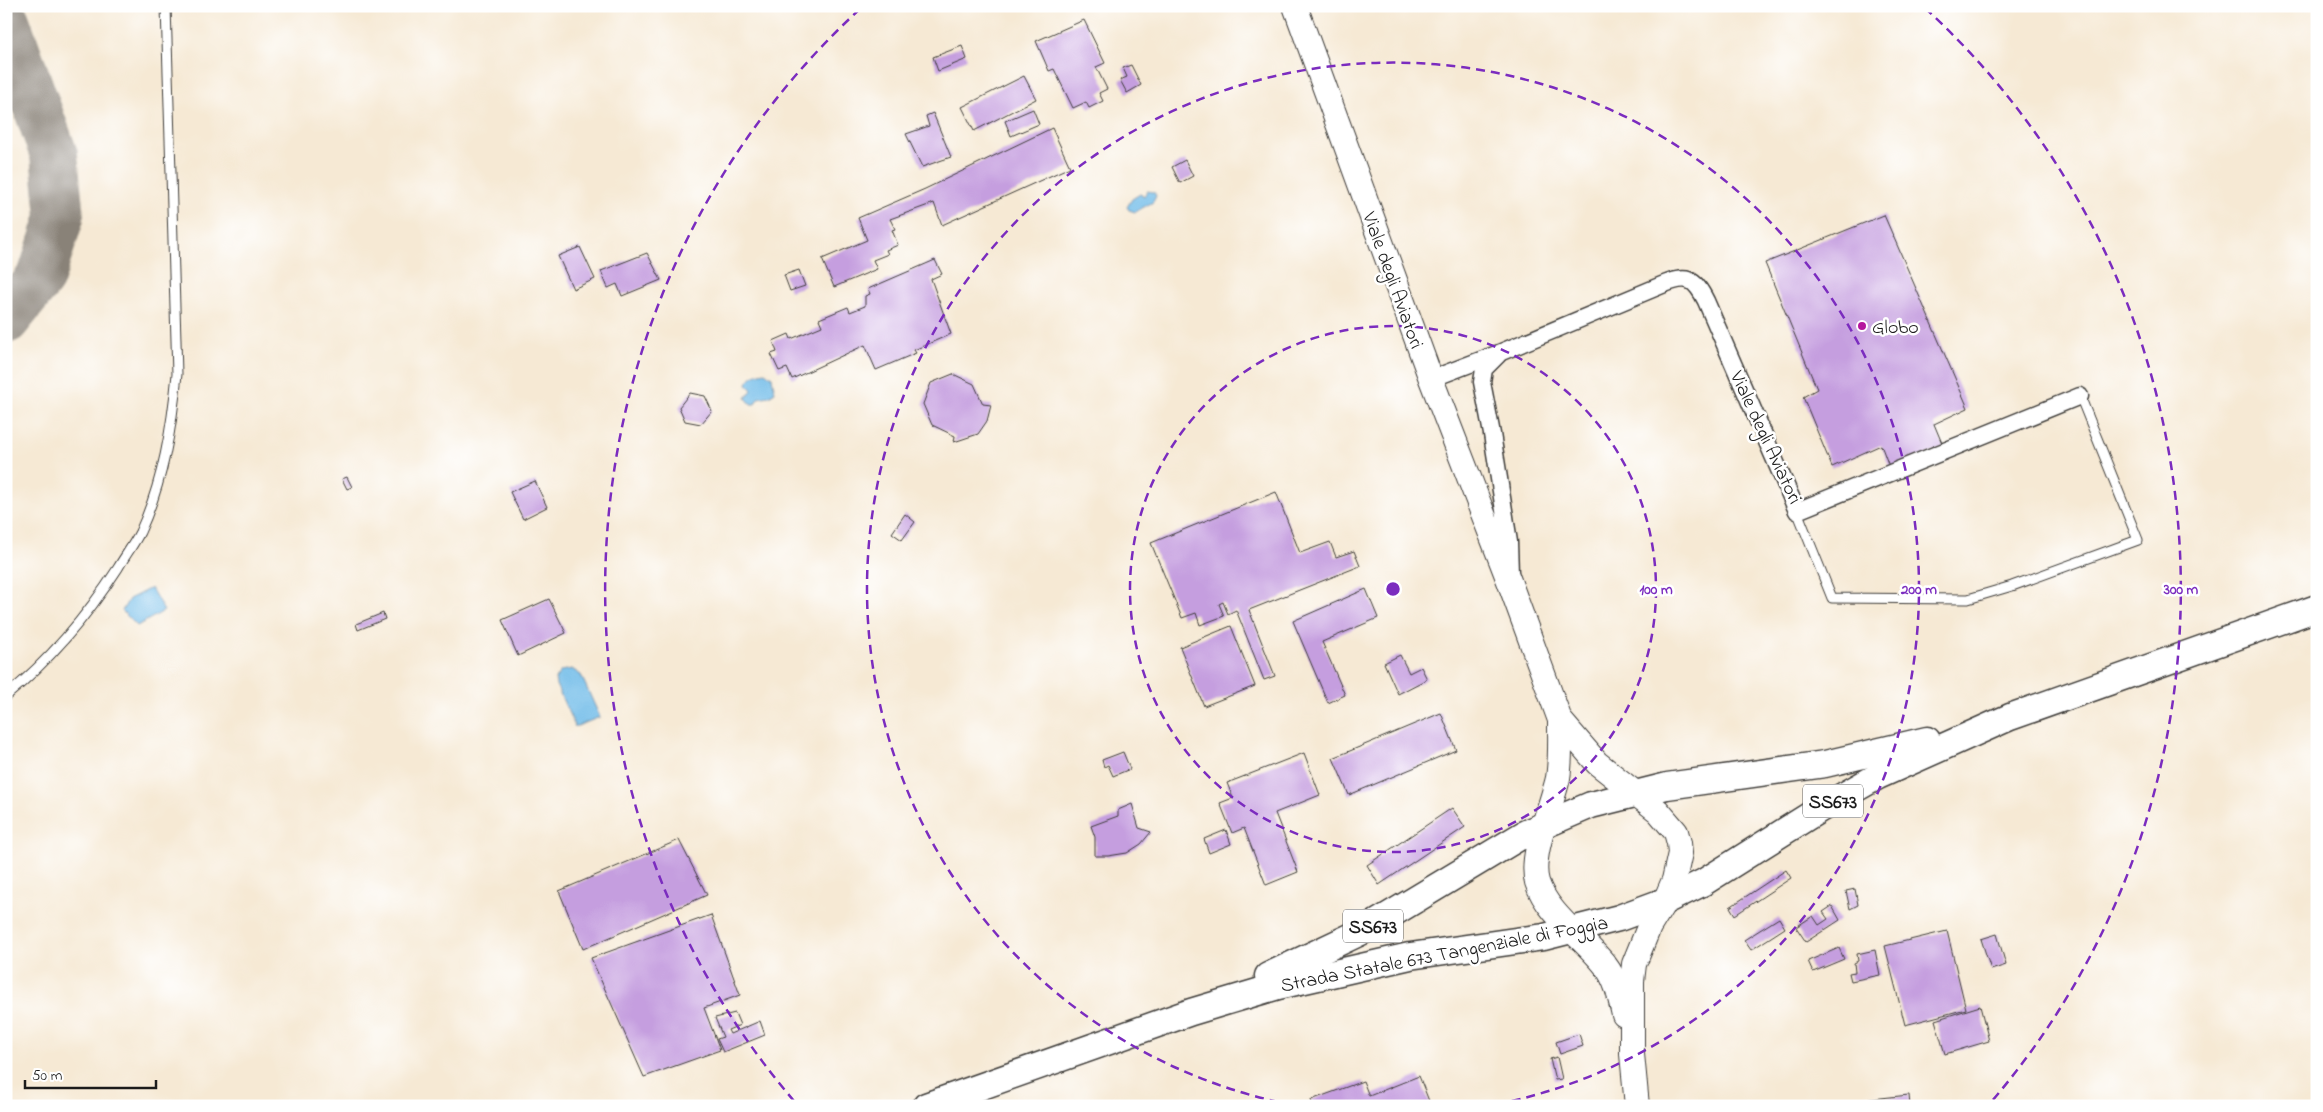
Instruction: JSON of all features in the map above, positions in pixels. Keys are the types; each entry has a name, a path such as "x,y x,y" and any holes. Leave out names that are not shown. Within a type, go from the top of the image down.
{"main road":[{"name":"Viale degli Aviatori","path":"1295,6 1431,379 1510,581 1560,720 1596,763 1636,793"},
{"name":"Strada Statale 673 Tangenziale di Foggia","path":"926,1106 1191,1012 1278,986 1366,964 1410,956 1513,943 1619,918 1665,901 1724,871 1856,788 1921,756 2010,717 2317,608"},
{"name":"Strada Statale 673 Tangenziale di Foggia","path":"1191,1012 1365,930 1434,889 1486,855 1545,824 1591,805 1678,784 1799,768 1854,758 2010,717"},
{"name":"Viale degli Aviatori","path":"1545,824 1558,775 1560,720"},
{"path":"1636,793 1668,821 1676,832 1679,843 1679,866 1665,901 1649,927 1634,964 1632,981 1632,1054 1637,1106"},
{"path":"1545,824 1536,865 1537,882 1547,901 1605,965 1614,981 1620,999 1632,1054"}],"street":[{"name":"Viale degli Aviatori","path":"1499,353 1672,281 1690,280 1696,283 1706,301 1797,511 2080,396"},
{"path":"1431,379 1499,353"},
{"path":"1499,353 1484,369 1482,382 1510,542 1510,581"}],"lane":[{"path":"6,696 31,676 74,631 140,533 159,479 172,425 178,374 166,6"},
{"path":"1797,511 1832,598 1968,599 2005,589 2138,540 2080,396"}],"water":[{"path":"1147,191 1154,192 1156,196 1153,202 1135,212 1129,210 1127,207 1132,199 1140,194 1144,196"},
{"path":"765,372 772,377 775,392 769,396 758,398 755,404 751,404 746,398 752,390 747,384 748,381 754,375"},
{"path":"151,588 164,611 137,626 122,611 129,599"},
{"path":"572,669 581,675 600,717 575,727 555,679 561,671"}],"building":[{"path":"1084,20 1105,63 1096,67 1107,89 1099,93 1103,101 1089,108 1086,102 1073,108 1054,69 1049,71 1036,41"},
{"path":"962,46 967,59 938,71 933,57"},
{"path":"1131,65 1141,85 1127,93 1120,80 1127,77 1123,68"},
{"path":"1024,76 1036,99 974,131 962,107"},
{"path":"1033,109 1039,124 1011,136 1005,121"},
{"path":"933,113 951,157 922,167 906,134 929,126 926,116"},
{"path":"1052,128 1070,167 942,225 934,203 890,219 895,229 892,230 898,245 886,250 888,254 873,260 877,269 834,287 822,259 867,240 858,218 925,189"},
{"path":"1185,160 1193,176 1180,183 1172,167"},
{"name":"Globo","path":"1884,215 1968,408 1934,424 1944,448 1890,469 1881,445 1832,467 1803,397 1817,389 1765,263"},
{"path":"580,247 595,279 573,289 558,256"},
{"path":"647,253 661,280 622,296 617,284 608,288 601,271"},
{"path":"935,260 942,274 931,279 951,334 914,350 916,353 876,370 865,345 792,379 787,368 779,371 771,354 777,352 773,341 789,334 791,339 822,326 819,319 848,307 850,312 865,306 865,296 870,294 868,289"},
{"path":"799,270 805,286 790,291 784,275"},
{"path":"953,374 974,384 983,404 991,405 987,421 978,434 954,442 955,436 932,425 923,404 931,383"},
{"path":"690,393 705,396 712,411 701,424 685,421 679,407"},
{"path":"347,477 352,487 347,489 342,479"},
{"path":"535,481 547,507 523,519 510,492"},
{"path":"1276,492 1300,553 1330,542 1336,557 1354,551 1360,566 1249,610 1275,676 1264,680 1236,610 1228,614 1223,602 1219,604 1224,616 1200,625 1196,613 1182,618 1151,543"},
{"path":"905,514 915,522 902,540 892,533"},
{"path":"1366,589 1378,618 1322,642 1345,695 1328,703 1293,621"},
{"path":"549,599 566,633 518,656 502,620"},
{"path":"383,613 385,619 358,630 356,624"},
{"path":"1231,626 1255,686 1204,706 1180,647"},
{"path":"1400,655 1409,673 1421,667 1427,679 1398,694 1384,663"},
{"path":"1441,713 1456,750 1349,795 1333,758"},
{"path":"1123,752 1130,769 1113,776 1108,765 1104,767 1102,760"},
{"path":"1304,753 1320,795 1275,813 1298,872 1266,885 1244,828 1232,833 1220,803 1233,798 1227,783"},
{"path":"1132,804 1139,828 1151,832 1141,844 1127,853 1095,856 1095,837 1091,826 1118,816 1118,810"},
{"path":"1452,808 1465,827 1379,885 1367,865"},
{"path":"1226,830 1231,844 1209,853 1204,839"},
{"path":"679,840 707,895 583,949 559,891"},
{"path":"1786,870 1791,878 1735,915 1730,907"},
{"path":"1855,889 1858,905 1850,909 1846,891"},
{"path":"1832,906 1840,920 1806,942 1796,927 1813,916 1819,925 1828,919 1823,912"},
{"path":"711,915 740,995 704,1008 720,1050 644,1077 591,958"},
{"path":"1779,918 1785,928 1751,950 1744,940"},
{"path":"1947,931 1966,1009 1905,1025 1885,946"},
{"path":"1997,934 2006,965 1991,970 1981,939"},
{"path":"1839,948 1844,959 1813,972 1808,961"},
{"path":"1875,950 1880,975 1851,981 1849,973 1855,972 1854,963 1858,961 1857,954"},
{"path":"1980,1006 1989,1041 1945,1054 1935,1020"},
{"path":"735,1013 740,1025 728,1030 730,1034 760,1021 765,1035 723,1052 717,1039 723,1037 715,1018"},
{"path":"1579,1034 1583,1046 1560,1054 1556,1042"},
{"path":"1557,1057 1562,1079 1555,1080 1550,1059"},
{"path":"1419,1076 1431,1106 1313,1106 1311,1100 1363,1081 1369,1096"},
{"path":"1909,1095 1910,1106 1859,1106 1862,1100"}],"taxiway":[{"path":"6,21 54,155 60,217 41,277 6,320"}],"place":[{"name":"Globo","path":"1862,326"}]}
